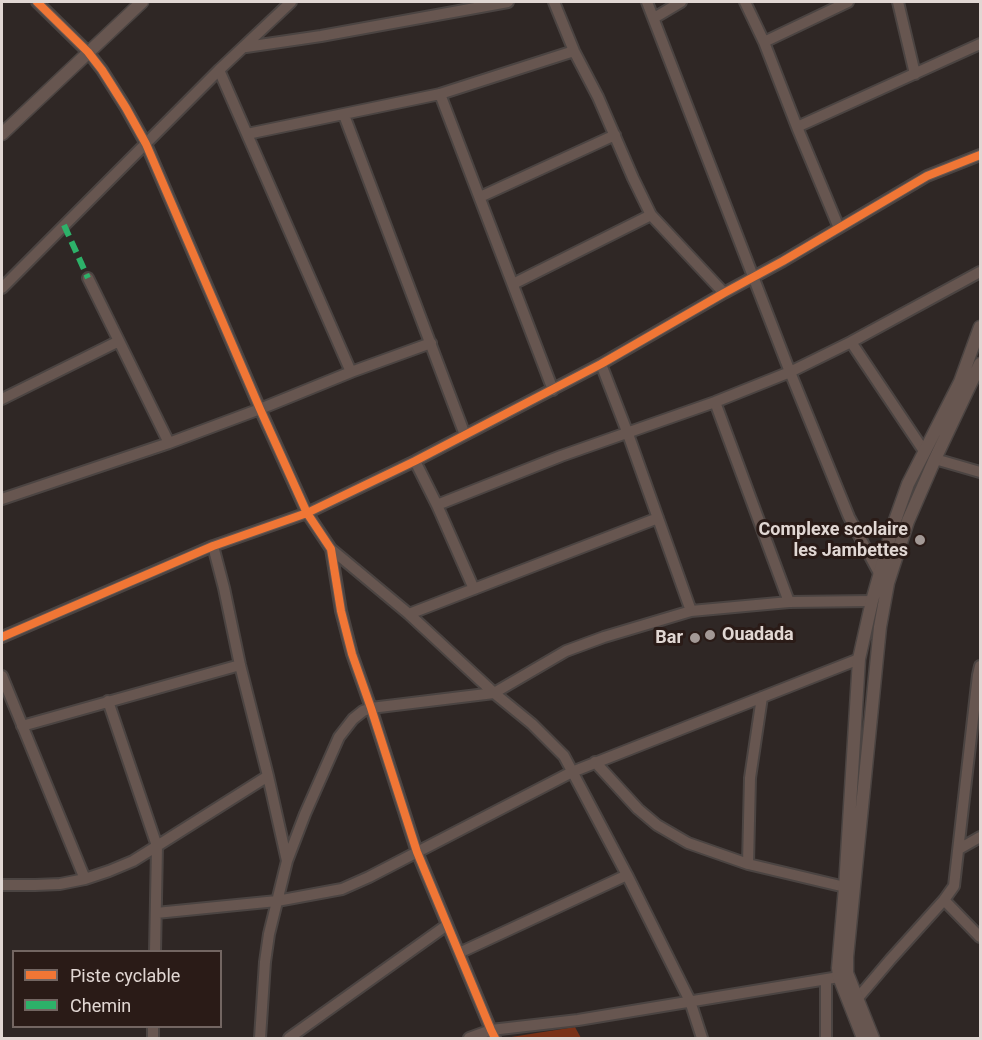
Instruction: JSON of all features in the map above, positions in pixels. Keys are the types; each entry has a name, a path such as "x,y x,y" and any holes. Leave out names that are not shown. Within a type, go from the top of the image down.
{"street":[{"path":"37,2 88,52 102,70 146,144 260,409 308,513 331,549 409,614 494,693 532,724 564,756 690,1001 702,1038"},
{"path":"2,134 142,2"},
{"path":"2,288 219,70 291,2"},
{"path":"245,47 321,36 508,2"},
{"path":"554,2 574,51 598,97 651,215 724,292"},
{"path":"647,2 790,372 849,517 879,573"},
{"path":"654,18 681,2"},
{"path":"745,2 764,42 839,228"},
{"path":"764,42 848,2"},
{"path":"898,2 915,74"},
{"path":"797,128 981,44"},
{"path":"247,134 440,94 574,51"},
{"path":"219,70 351,372"},
{"path":"440,94 553,390"},
{"path":"344,115 465,435"},
{"path":"480,197 615,135"},
{"path":"2,637 213,546 308,513 415,461 601,364 927,176 981,155"},
{"path":"513,284 651,215"},
{"path":"437,506 541,464 715,402 790,372 981,272"},
{"path":"88,278 169,443"},
{"path":"863,1038 839,977 838,968 859,659 879,573 908,484 960,382 981,327"},
{"path":"2,399 119,341"},
{"path":"851,342 924,451"},
{"path":"2,499 169,443 431,343"},
{"path":"601,364 692,611"},
{"path":"873,1038 847,973 847,957 880,627 888,583 905,531 935,459 981,364"},
{"path":"715,402 789,602"},
{"path":"935,459 981,472"},
{"path":"415,461 474,589"},
{"path":"409,614 658,518"},
{"path":"213,546 287,861"},
{"path":"331,549 341,611 352,654 417,852 493,1034"},
{"path":"260,1038 269,934 287,861 339,738 353,719 363,711 371,708 494,693 566,651 604,637 692,611 789,602 872,601"},
{"path":"156,913 277,901 342,889 572,772 859,659"},
{"path":"22,726 240,666"},
{"path":"857,999 954,886 978,675 981,666"},
{"path":"2,676 85,879"},
{"path":"748,864 750,778 762,697"},
{"path":"108,701 157,846 155,950"},
{"path":"595,762 638,809 671,835 748,864 845,887"},
{"path":"2,885 60,884 85,879 133,861 268,776"},
{"path":"959,849 981,837"},
{"path":"459,953 627,875"},
{"path":"944,900 981,937"},
{"path":"289,1038 447,925"},
{"path":"469,1038 839,977"},
{"path":"826,980 826,1038"}],"shaded area":[{"path":"575,1027 581,1038 505,1038"}],"marked path":[{"path":"64,225 88,278"}],"cycle path":[{"path":"37,2 88,52 102,70 146,144 307,513 331,549 341,611 352,654 417,852 495,1038"},
{"path":"2,637 213,546 307,513 415,461 601,364 927,176 980,155"}],"place":[{"name":"Complexe scolaire les Jambettes","path":"920,540"},
{"name":"Ouadada","path":"710,635"},
{"name":"Bar","path":"695,638"}]}
